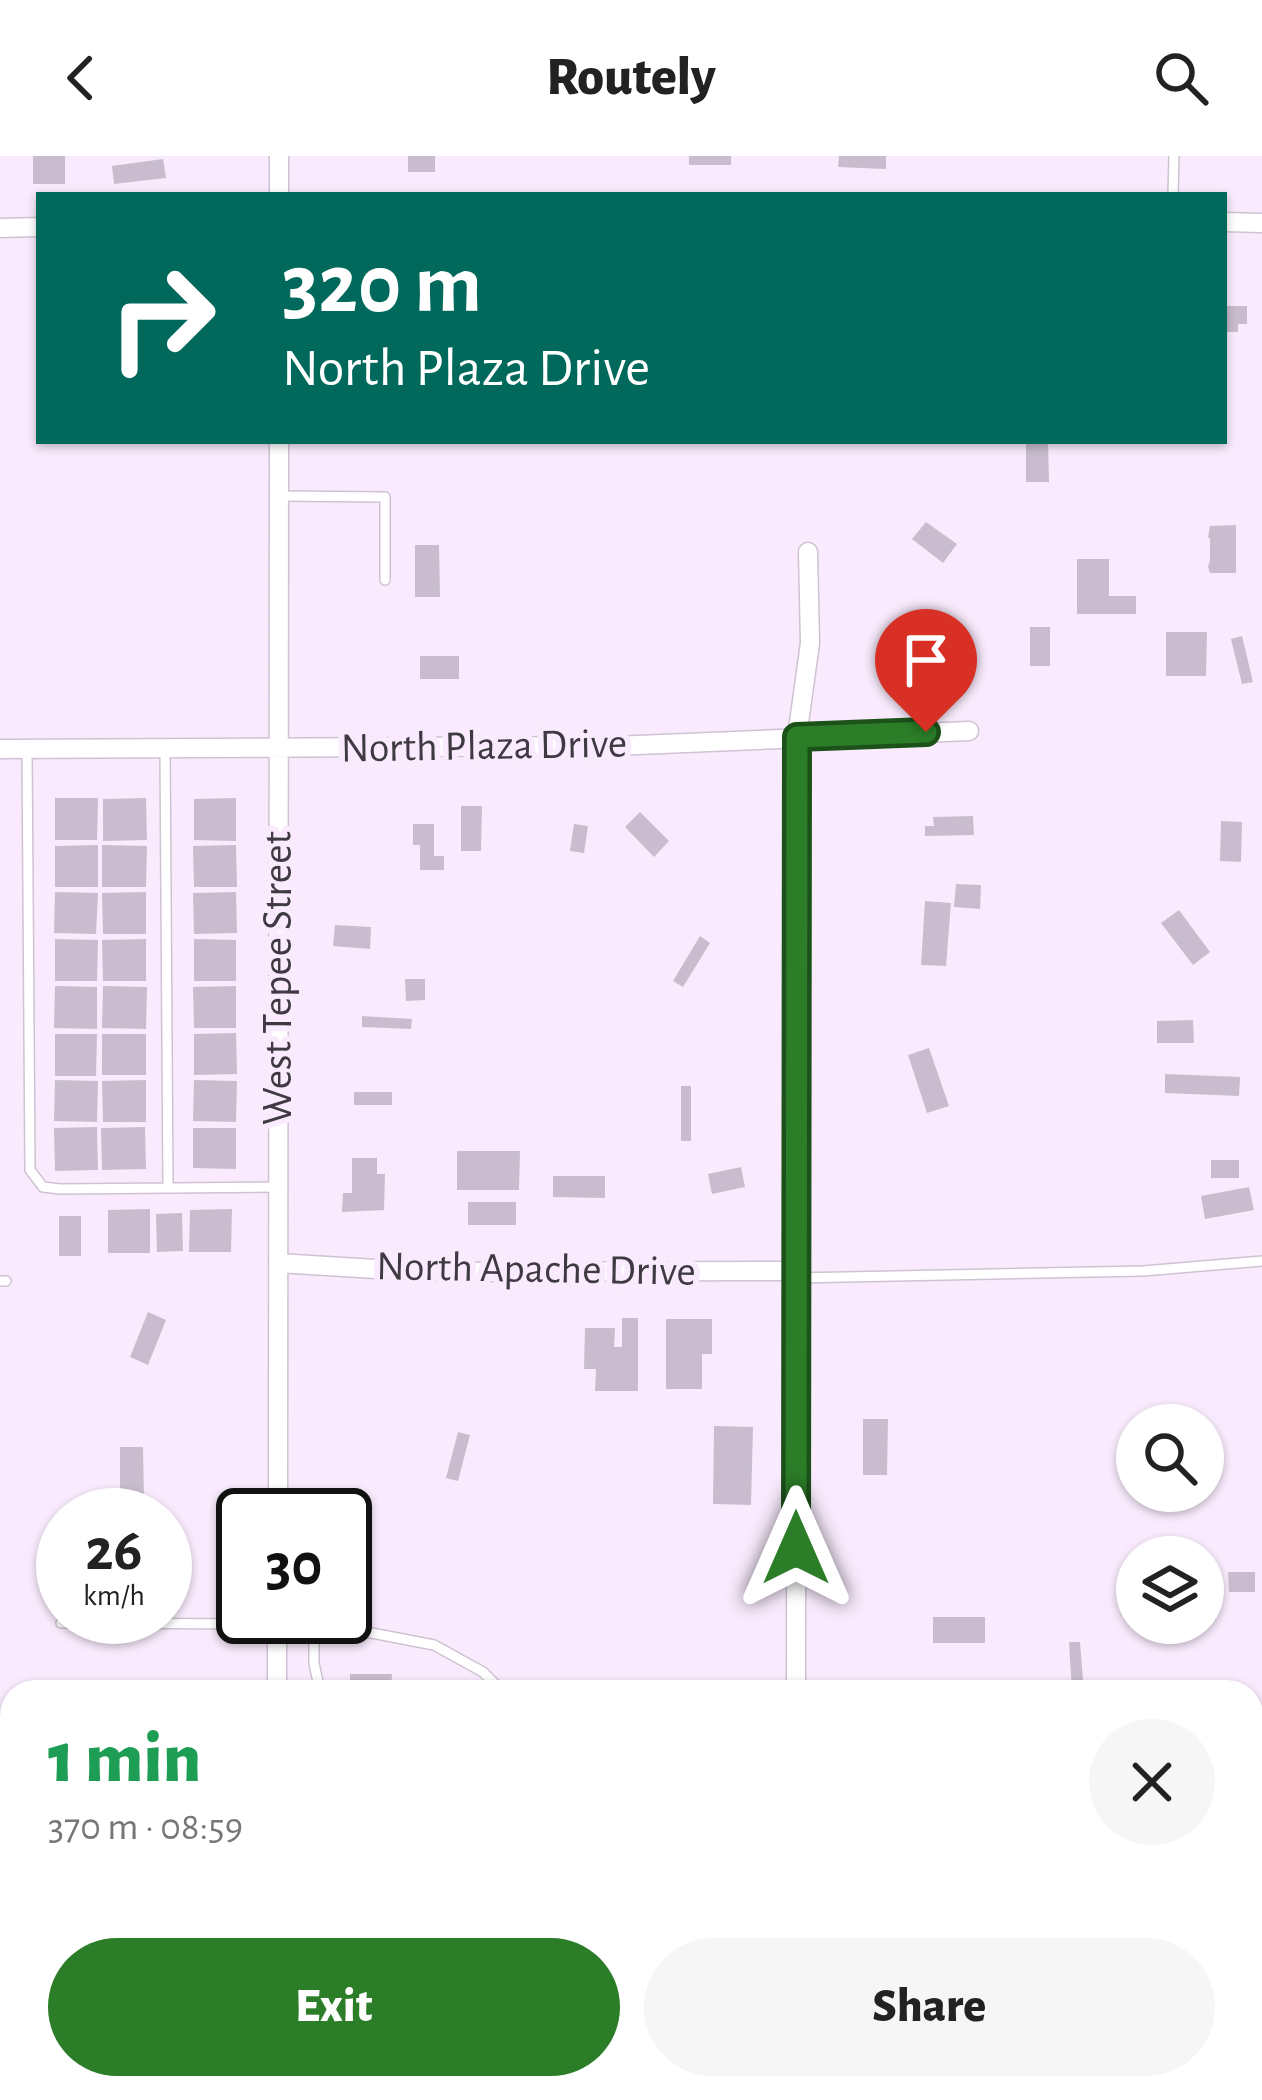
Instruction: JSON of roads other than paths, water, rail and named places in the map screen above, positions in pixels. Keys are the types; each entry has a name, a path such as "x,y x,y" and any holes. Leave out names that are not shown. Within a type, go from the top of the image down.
{"street":[{"path":"280,156 280,192"},
{"path":"1227,222 1262,223"},
{"path":"0,228 36,227"},
{"name":"West Tepee Street","path":"278,1488 279,444"},
{"path":"796,1680 797,737 809,643 808,552"},
{"name":"North Plaza Drive","path":"0,749 614,746 968,730"},
{"name":"North Apache Drive","path":"278,1263 424,1272 795,1275"},
{"path":"277,1644 277,1680"}],"lane":[{"path":"1173,192 1174,156"},
{"path":"279,496 386,497 385,580"},
{"path":"27,749 30,1170 43,1186 278,1186"},
{"path":"165,749 168,1187"},
{"path":"795,1275 1144,1271 1262,1261"},
{"path":"318,1680 314,1636 331,1625 434,1645 491,1680"}]}
